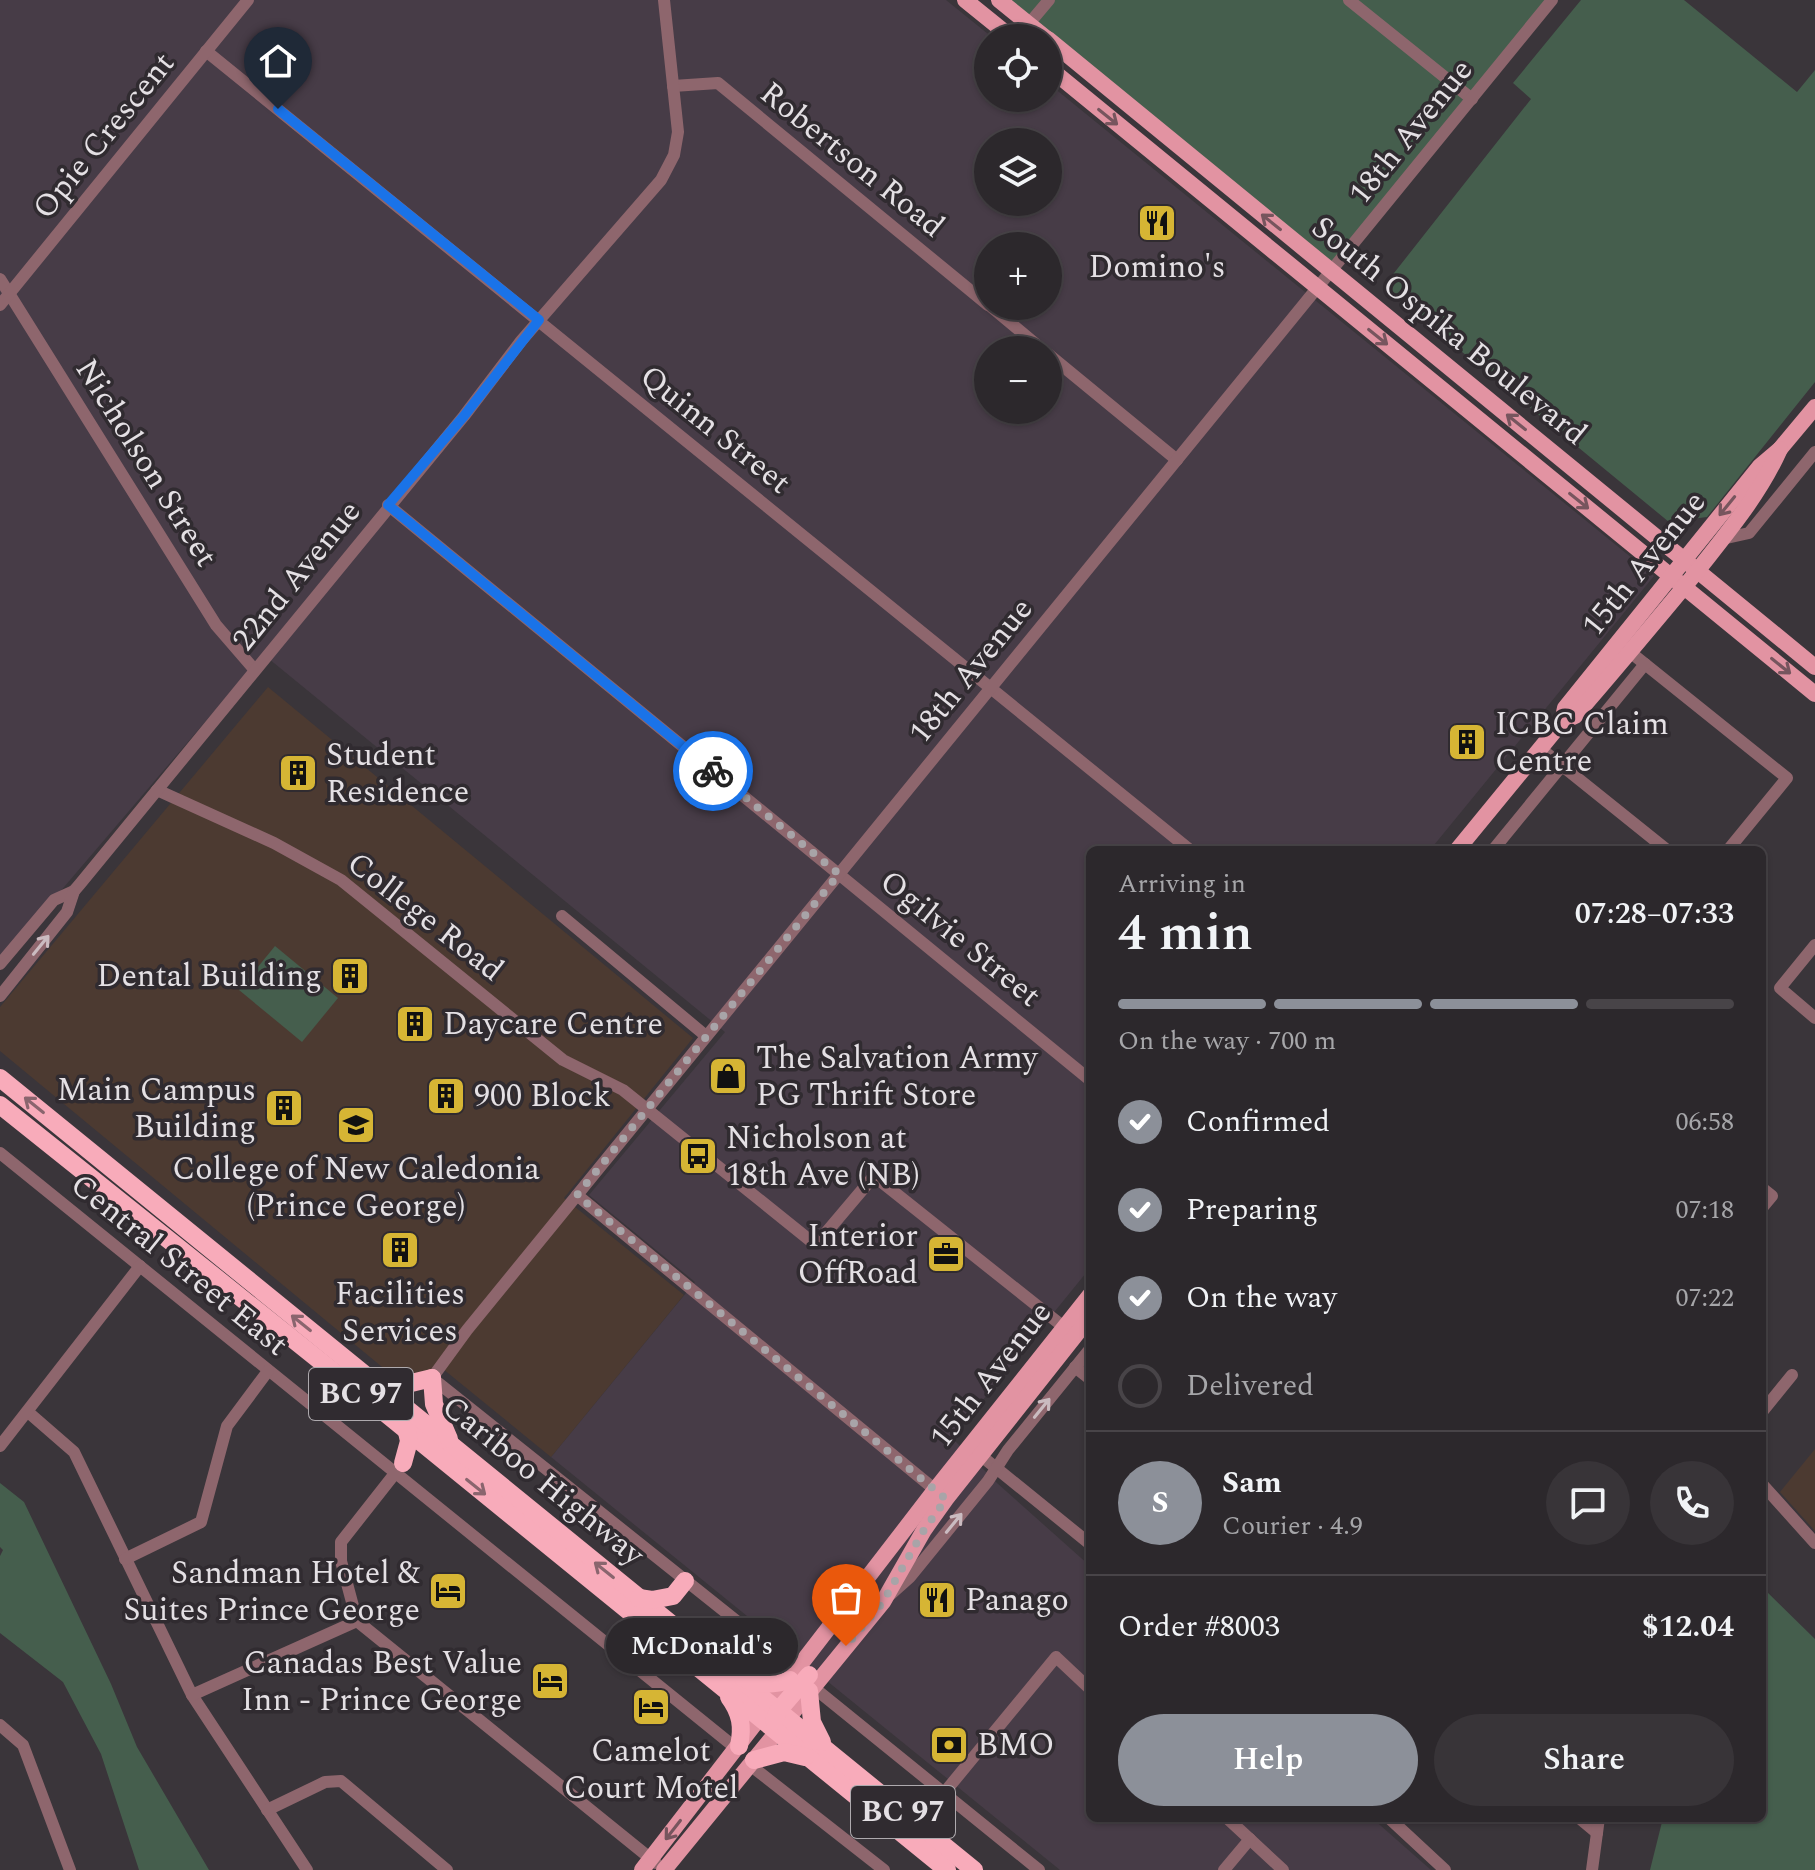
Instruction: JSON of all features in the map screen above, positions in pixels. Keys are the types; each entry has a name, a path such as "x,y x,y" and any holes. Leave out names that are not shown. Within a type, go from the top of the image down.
{"highway":[{"name":"Cariboo Highway","path":"0,1078 681,1632 725,1678"},
{"name":"Cariboo Highway","path":"0,1105 432,1452 775,1717 831,1754 974,1870"},
{"path":"363,1374 389,1384 403,1385 432,1378"},
{"path":"379,1408 394,1410 419,1399 432,1378"},
{"path":"432,1378 438,1419 458,1451"},
{"path":"399,1468 409,1441 407,1432"},
{"path":"399,1468 432,1452"},
{"path":"639,1598 652,1600 673,1596 685,1581"},
{"path":"673,1596 674,1616 681,1632"},
{"path":"725,1678 763,1684 804,1680"},
{"path":"725,1678 740,1715 738,1748"},
{"path":"775,1717 804,1680"},
{"path":"804,1680 816,1735 831,1754"},
{"name":"Cariboo Highway","path":"775,1717 812,1760 947,1870"},
{"path":"752,1762 784,1752 812,1760"},
{"path":"915,1844 928,1870"}],"main road":[{"path":"965,0 997,24"},
{"name":"South Ospika Boulevard","path":"999,0 1029,24"},
{"name":"South Ospika Boulevard","path":"1062,51 1815,667"},
{"name":"South Ospika Boulevard","path":"1062,78 1815,694"},
{"name":"15th Avenue","path":"1562,722 1565,708 1670,576 1760,466 1780,449 1815,407"},
{"name":"15th Avenue","path":"1460,846 1562,722 1575,716 1684,587 1749,506 1769,475 1780,449"},
{"name":"15th Avenue","path":"804,1680 843,1611 1069,1332 1086,1302"},
{"name":"15th Avenue","path":"1069,1332 1086,1320"},
{"name":"15th Avenue","path":"804,1680 883,1602 924,1530 940,1494"},
{"path":"657,1868 738,1748 775,1717"},
{"path":"657,1868 752,1762 775,1717"}],"street":[{"name":"Opie Crescent","path":"0,305 248,0"},
{"name":"22nd Avenue","path":"0,996 67,912 74,891 464,416 539,320 661,180 674,155 678,132 664,0"},
{"path":"1029,24 1049,0"},
{"path":"1349,0 1472,99"},
{"name":"18th Avenue","path":"432,1378 467,1330 1552,0"},
{"name":"Quinn Street","path":"206,51 1185,846"},
{"name":"Robertson Road","path":"673,86 718,83 974,293"},
{"name":"Nicholson Street","path":"0,279 216,625 254,669"},
{"name":"Robertson Road","path":"1007,320 1027,336"},
{"name":"Robertson Road","path":"1062,365 1177,460"},
{"name":"15th Avenue","path":"1722,539 1749,533 1815,452"},
{"name":"Ogilvie Street","path":"388,505 1086,1077"},
{"path":"1630,652 1787,778 1731,846"},
{"name":"15th Avenue","path":"1496,846 1645,664"},
{"path":"1540,748 1662,846"},
{"name":"College Road","path":"157,790 274,843 341,880 563,1060 623,1090 646,1110"},
{"name":"22nd Avenue","path":"0,964 54,900 74,891"},
{"path":"562,916 706,1036"},
{"path":"1815,945 1780,988 1815,1018"},
{"path":"646,1110 812,1242 819,1241 872,1177 877,1177 1069,1332"},
{"name":"Central Street East","path":"0,1153 268,1371 399,1468 738,1748"},
{"path":"577,1195 940,1494"},
{"path":"0,1446 140,1266"},
{"name":"15th Avenue","path":"883,1602 910,1577 1086,1354"},
{"path":"1075,1367 1086,1376"},
{"path":"125,1559 201,1522 227,1426 268,1371"},
{"path":"1766,1407 1792,1375"},
{"path":"432,1378 1039,1870"},
{"path":"28,1412 74,1452 192,1695 307,1870"},
{"path":"975,1450 1086,1541"},
{"path":"399,1468 341,1542 341,1561 357,1621 657,1868"},
{"path":"1766,1488 1815,1543"},
{"path":"192,1695 357,1621"},
{"path":"944,1793 1056,1657 1086,1685"},
{"path":"0,1725 23,1745 70,1870"},
{"path":"752,1762 884,1870"},
{"path":"267,1810 325,1782 341,1781 447,1870"},
{"path":"1231,1822 1283,1870"},
{"path":"1393,1822 1445,1870"},
{"path":"1584,1822 1597,1833"},
{"path":"1592,1870 1598,1822"},
{"path":"1224,1870 1250,1839"}],"shaded area":[{"path":"0,0 946,0 976,24 974,112 1062,112 1062,94 1654,576 1433,846 1086,846 1086,1273 952,1438 1086,1562 1086,1822 1377,1822 1431,1870 1060,1870 551,1457 695,1282 589,1195 725,1032 263,654 0,962"},
{"name":"College of New Caledonia (Prince George)","path":"268,687 693,1038 564,1198 684,1295 551,1457 443,1369 393,1376 0,1051 0,1007"},
{"path":"1815,1449 1815,1531 1780,1492"}],"green space":[{"path":"1000,0 1550,0 1331,269 1062,50 1062,24 1030,24"},
{"path":"1581,0 1684,0 1797,92 1815,70 1815,382 1707,517 1669,522 1383,287 1531,99 1513,83"},
{"path":"275,946 338,998 302,1042 239,990"},
{"path":"0,1483 24,1502 111,1684 137,1747 209,1870 139,1870 101,1754 63,1682 0,1633 0,1556 3,1550 0,1547"},
{"path":"1766,1591 1815,1639 1815,1870 1650,1870 1662,1822 1766,1822"}],"way so far":[{"path":"713,771 839,874 577,1195 946,1499 924,1530 883,1602 846,1646"}],"place":[{"name":"Domino's","path":"1157,223"},
{"name":"ICBC Claim Centre","path":"1467,742"},
{"name":"Student Residence","path":"298,773"},
{"name":"Dental Building","path":"350,976"},
{"name":"Daycare Centre","path":"415,1024"},
{"name":"The Salvation Army PG Thrift Store","path":"728,1076"},
{"name":"900 Block","path":"446,1096"},
{"name":"Main Campus Building","path":"284,1108"},
{"name":"College of New Caledonia (Prince George)","path":"356,1125"},
{"name":"Nicholson at 18th Ave (NB)","path":"698,1156"},
{"name":"Facilities Services","path":"400,1250"},
{"name":"Interior OffRoad","path":"946,1254"},
{"name":"Sandman Hotel & Suites Prince George","path":"448,1591"},
{"name":"Panago","path":"937,1600"},
{"name":"McDonald's","path":"846,1646"},
{"name":"Canadas Best Value Inn - Prince George","path":"550,1681"},
{"name":"Camelot Court Motel","path":"651,1707"},
{"name":"BMO","path":"949,1745"}],"route":[{"path":"278,109 539,320 464,416 388,505 713,771"}]}
